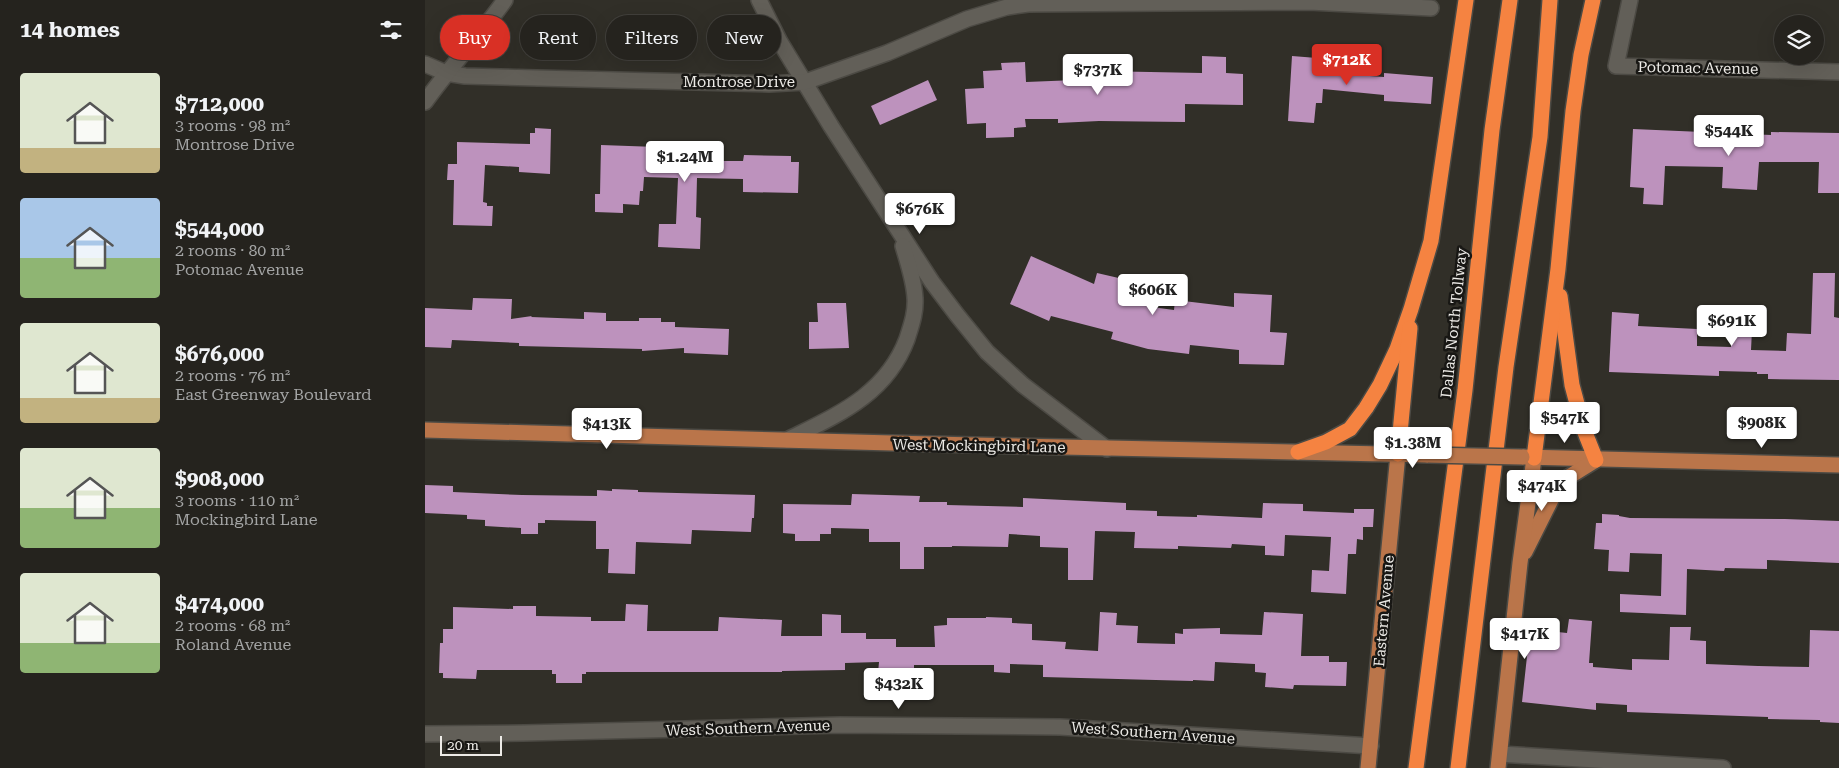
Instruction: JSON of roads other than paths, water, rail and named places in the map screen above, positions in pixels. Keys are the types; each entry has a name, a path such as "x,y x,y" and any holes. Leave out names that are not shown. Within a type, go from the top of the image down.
{"highway":[{"path":"1298,452 1339,436 1357,422 1380,385 1397,349 1431,241 1466,0"},
{"name":"Dallas North Tollway","path":"1416,768 1465,390 1491,130 1510,0"},
{"path":"1458,768 1506,367 1541,137 1550,0"},
{"path":"1528,457 1558,269 1573,111 1581,55 1593,0"},
{"path":"1558,269 1571,385 1583,430 1596,460"},
{"path":"1398,454 1411,309"}],"main road":[{"name":"West Mockingbird Lane","path":"426,430 897,444 1839,465"},
{"name":"Eastern Avenue","path":"1368,768 1398,454"},
{"path":"1499,761 1520,562 1528,457"},
{"path":"1520,562 1554,494 1567,478 1596,460"}],"street":[{"path":"425,102 505,0"},
{"path":"759,0 780,42 831,126 932,282 987,352 1023,385 1107,449"},
{"name":"Potomac Avenue","path":"1630,0 1616,66 1839,72"},
{"name":"Montrose Drive","path":"425,64 446,73 465,76 769,84 805,82 887,53 967,19 1007,7 1028,4 1309,2 1431,8"},
{"path":"787,440 853,406 875,389 901,353 914,320 915,299 912,278 898,230"},
{"name":"West Southern Avenue","path":"425,734 524,734 840,725 1060,727 1371,746"},
{"path":"1499,761 1723,768"}]}
